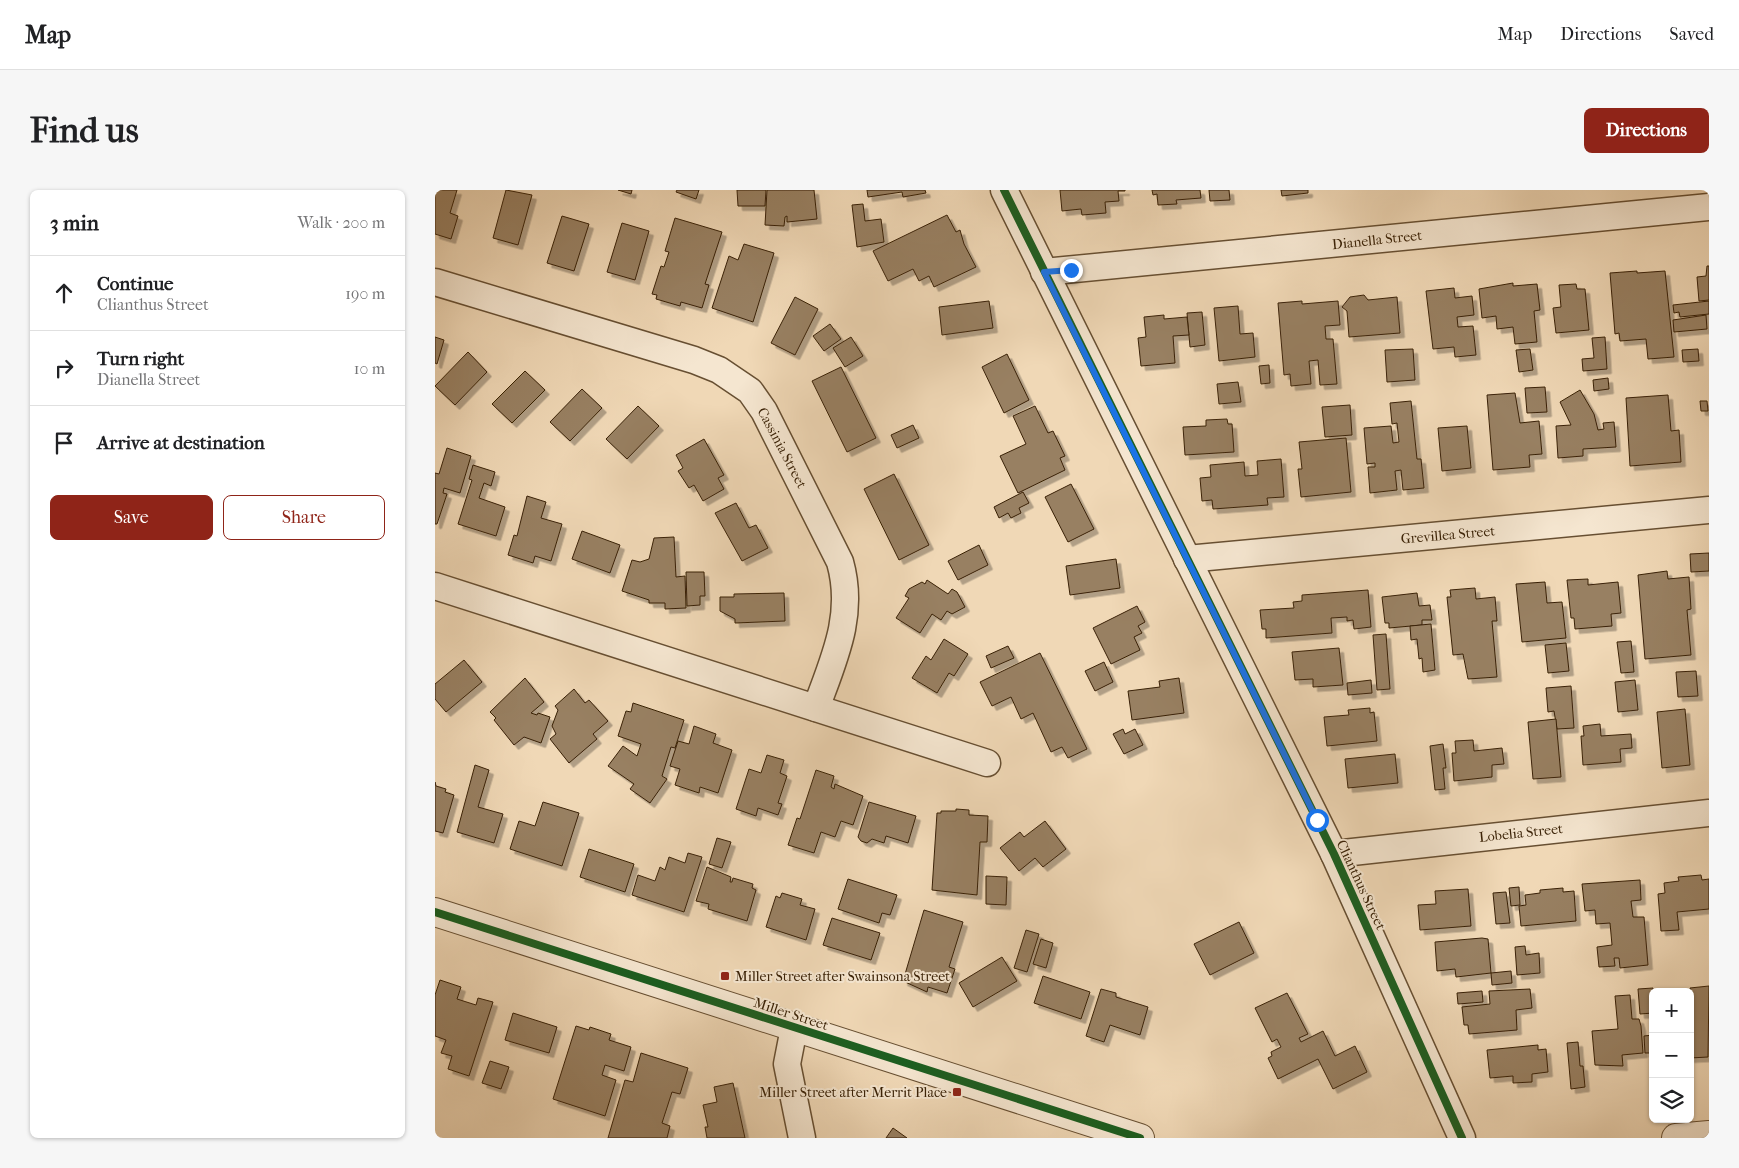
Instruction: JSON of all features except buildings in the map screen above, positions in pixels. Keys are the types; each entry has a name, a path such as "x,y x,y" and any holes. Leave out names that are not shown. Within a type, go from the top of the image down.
{"street":[{"name":"Clianthus Street","path":"1004,190 1334,854 1462,1138"},
{"name":"Dianella Street","path":"1044,272 1709,207"},
{"name":"Cassinia Street","path":"435,282 694,360 719,370 750,391 764,411 840,562 846,583 843,632 816,708"},
{"name":"Grevillea Street","path":"1187,559 1709,510"},
{"path":"435,586 987,763"},
{"name":"Lobelia Street","path":"1334,854 1709,812"},
{"name":"Miller Street","path":"435,912 1140,1138"},
{"path":"794,1028 787,1064 801,1138"},
{"path":"1675,1138 1709,1135"}],"cycle path":[{"path":"1004,190 1334,854 1462,1138"},
{"path":"435,912 1140,1138"}],"place":[{"name":"Miller Street after Swainsona Street","path":"725,976"},
{"name":"Miller Street after Merrit Place","path":"957,1092"}],"route":[{"path":"1071,270 1044,272 1317,820"}]}
